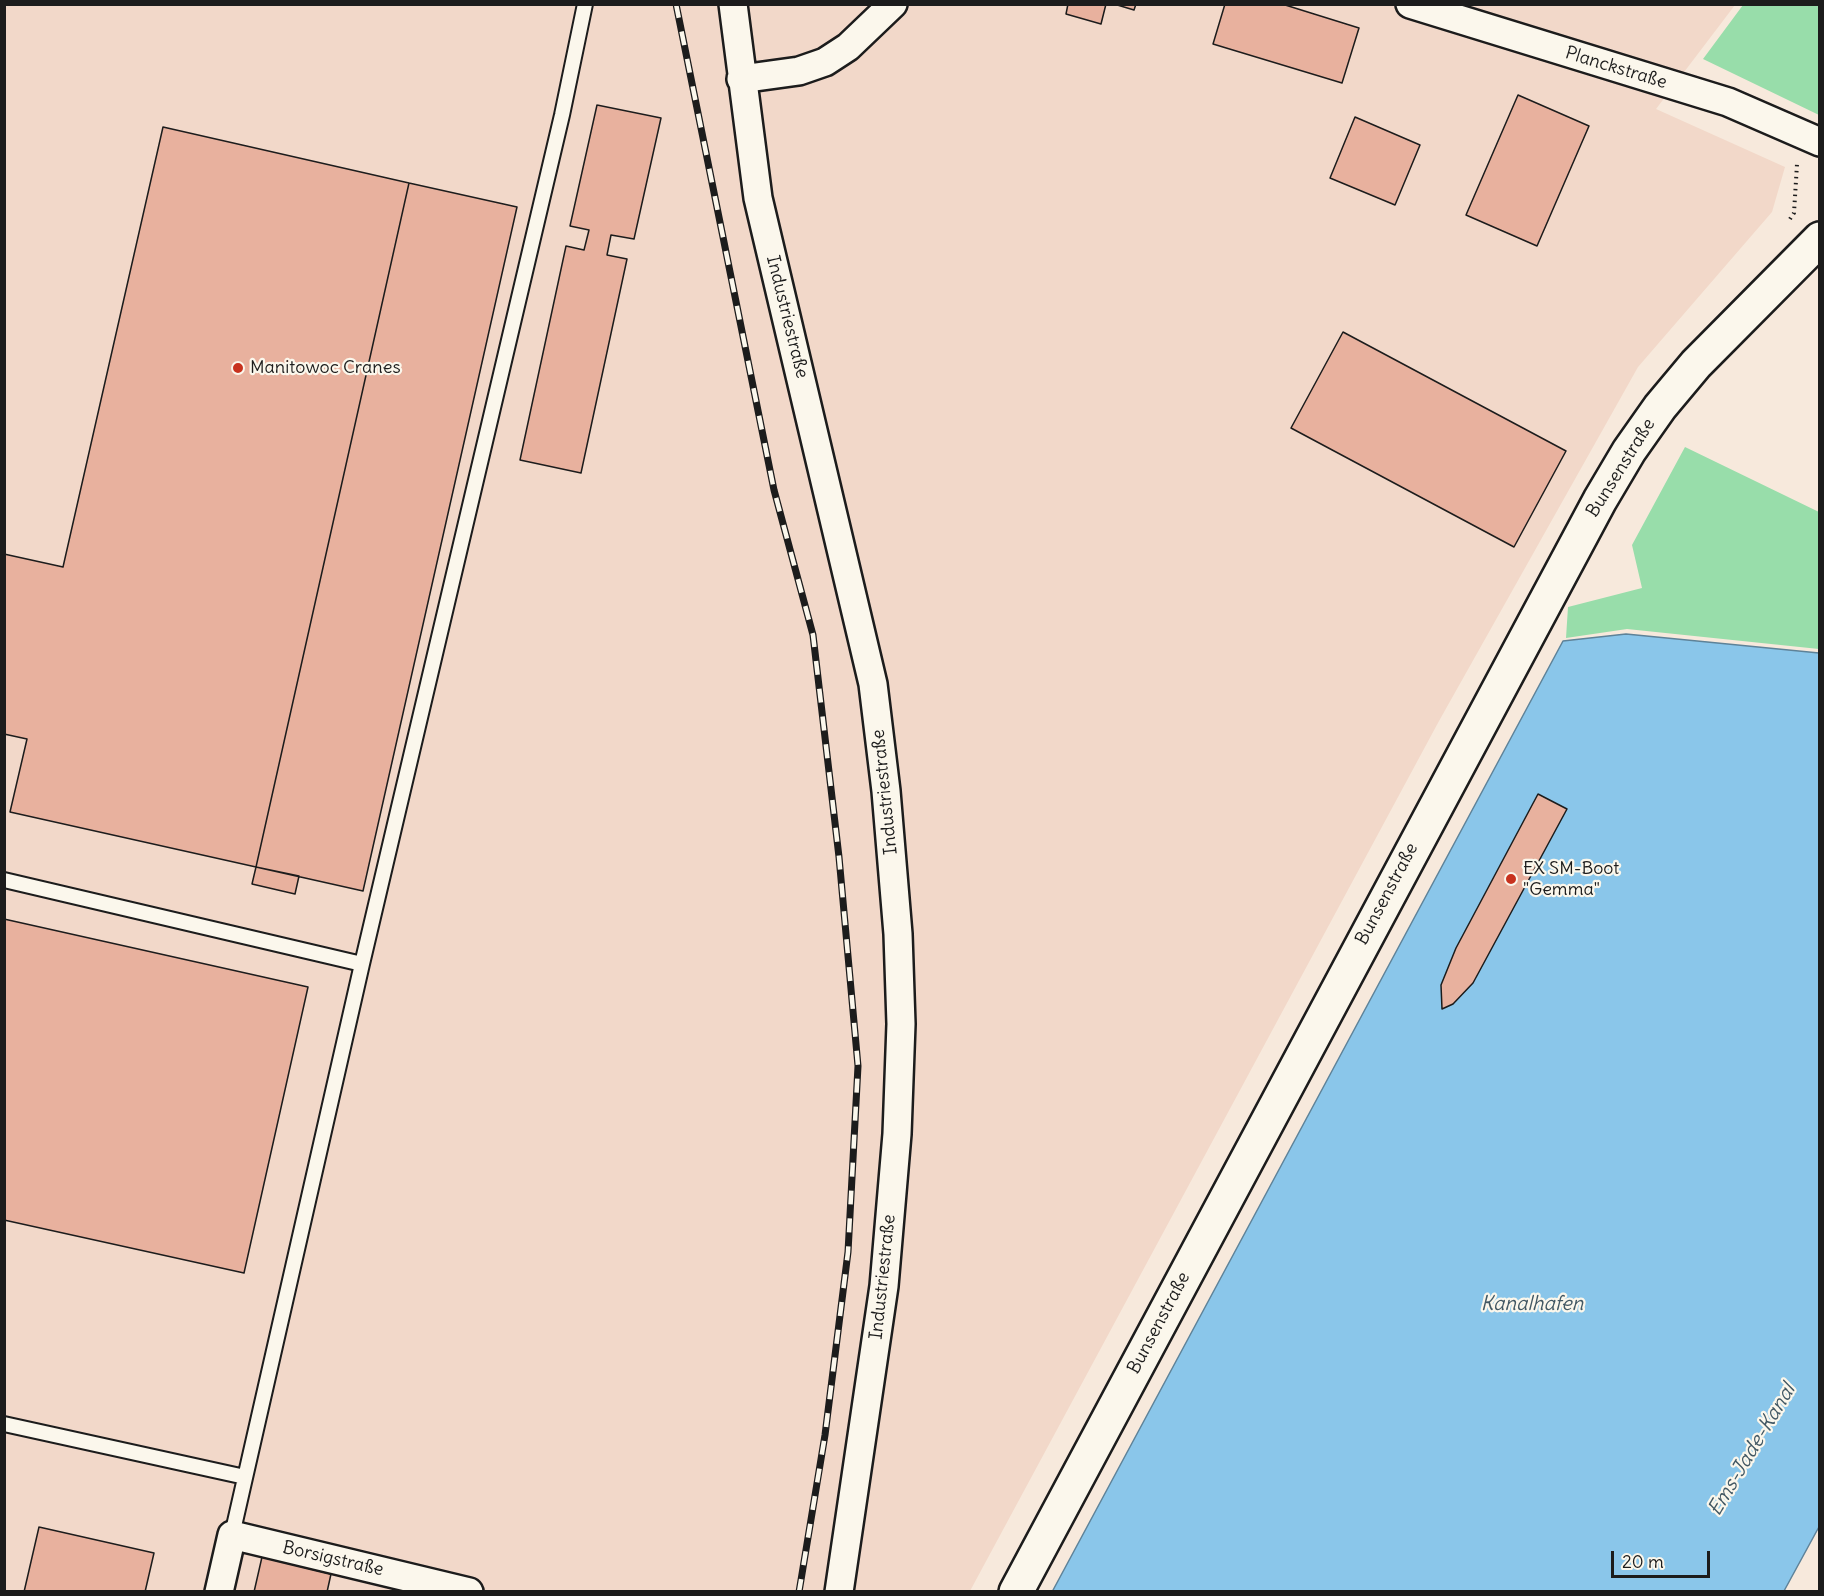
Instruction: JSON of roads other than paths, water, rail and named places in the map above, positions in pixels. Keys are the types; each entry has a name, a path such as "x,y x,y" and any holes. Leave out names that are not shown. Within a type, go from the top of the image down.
{"street":[{"name":"Industriestraße","path":"733,4 758,198 873,684 886,791 898,934 901,1024 897,1134 884,1286 839,1592"},
{"path":"741,79 799,71 825,62 848,47 893,4"},
{"name":"Planckstraße","path":"1410,4 1728,102 1820,142"},
{"name":"Bunsenstraße","path":"1016,1592 1530,625 1605,490 1660,407 1696,364 1820,239"},
{"path":"219,1592 232,1535"},
{"name":"Borsigstraße","path":"232,1535 469,1592"}],"lane":[{"path":"232,1535 362,964 562,115 585,4"},
{"path":"4,880 362,964"},
{"path":"4,1424 245,1477"}],"water":[{"name":"Kanalhafen","path":"1626,634 1819,653 1820,1525 1784,1591 1052,1592 1563,641"}],"railway":[{"path":"676,4 774,490 813,635 839,857 858,1066 848,1252 825,1435 799,1592"}],"place":[{"name":"Manitowoc Cranes","path":"238,368"},
{"name":"EX SM-Boot \"Gemma\"","path":"1511,879"}],"water label":[{"name":"Ems-Jade-Kanal","path":"1752,1450"}]}
